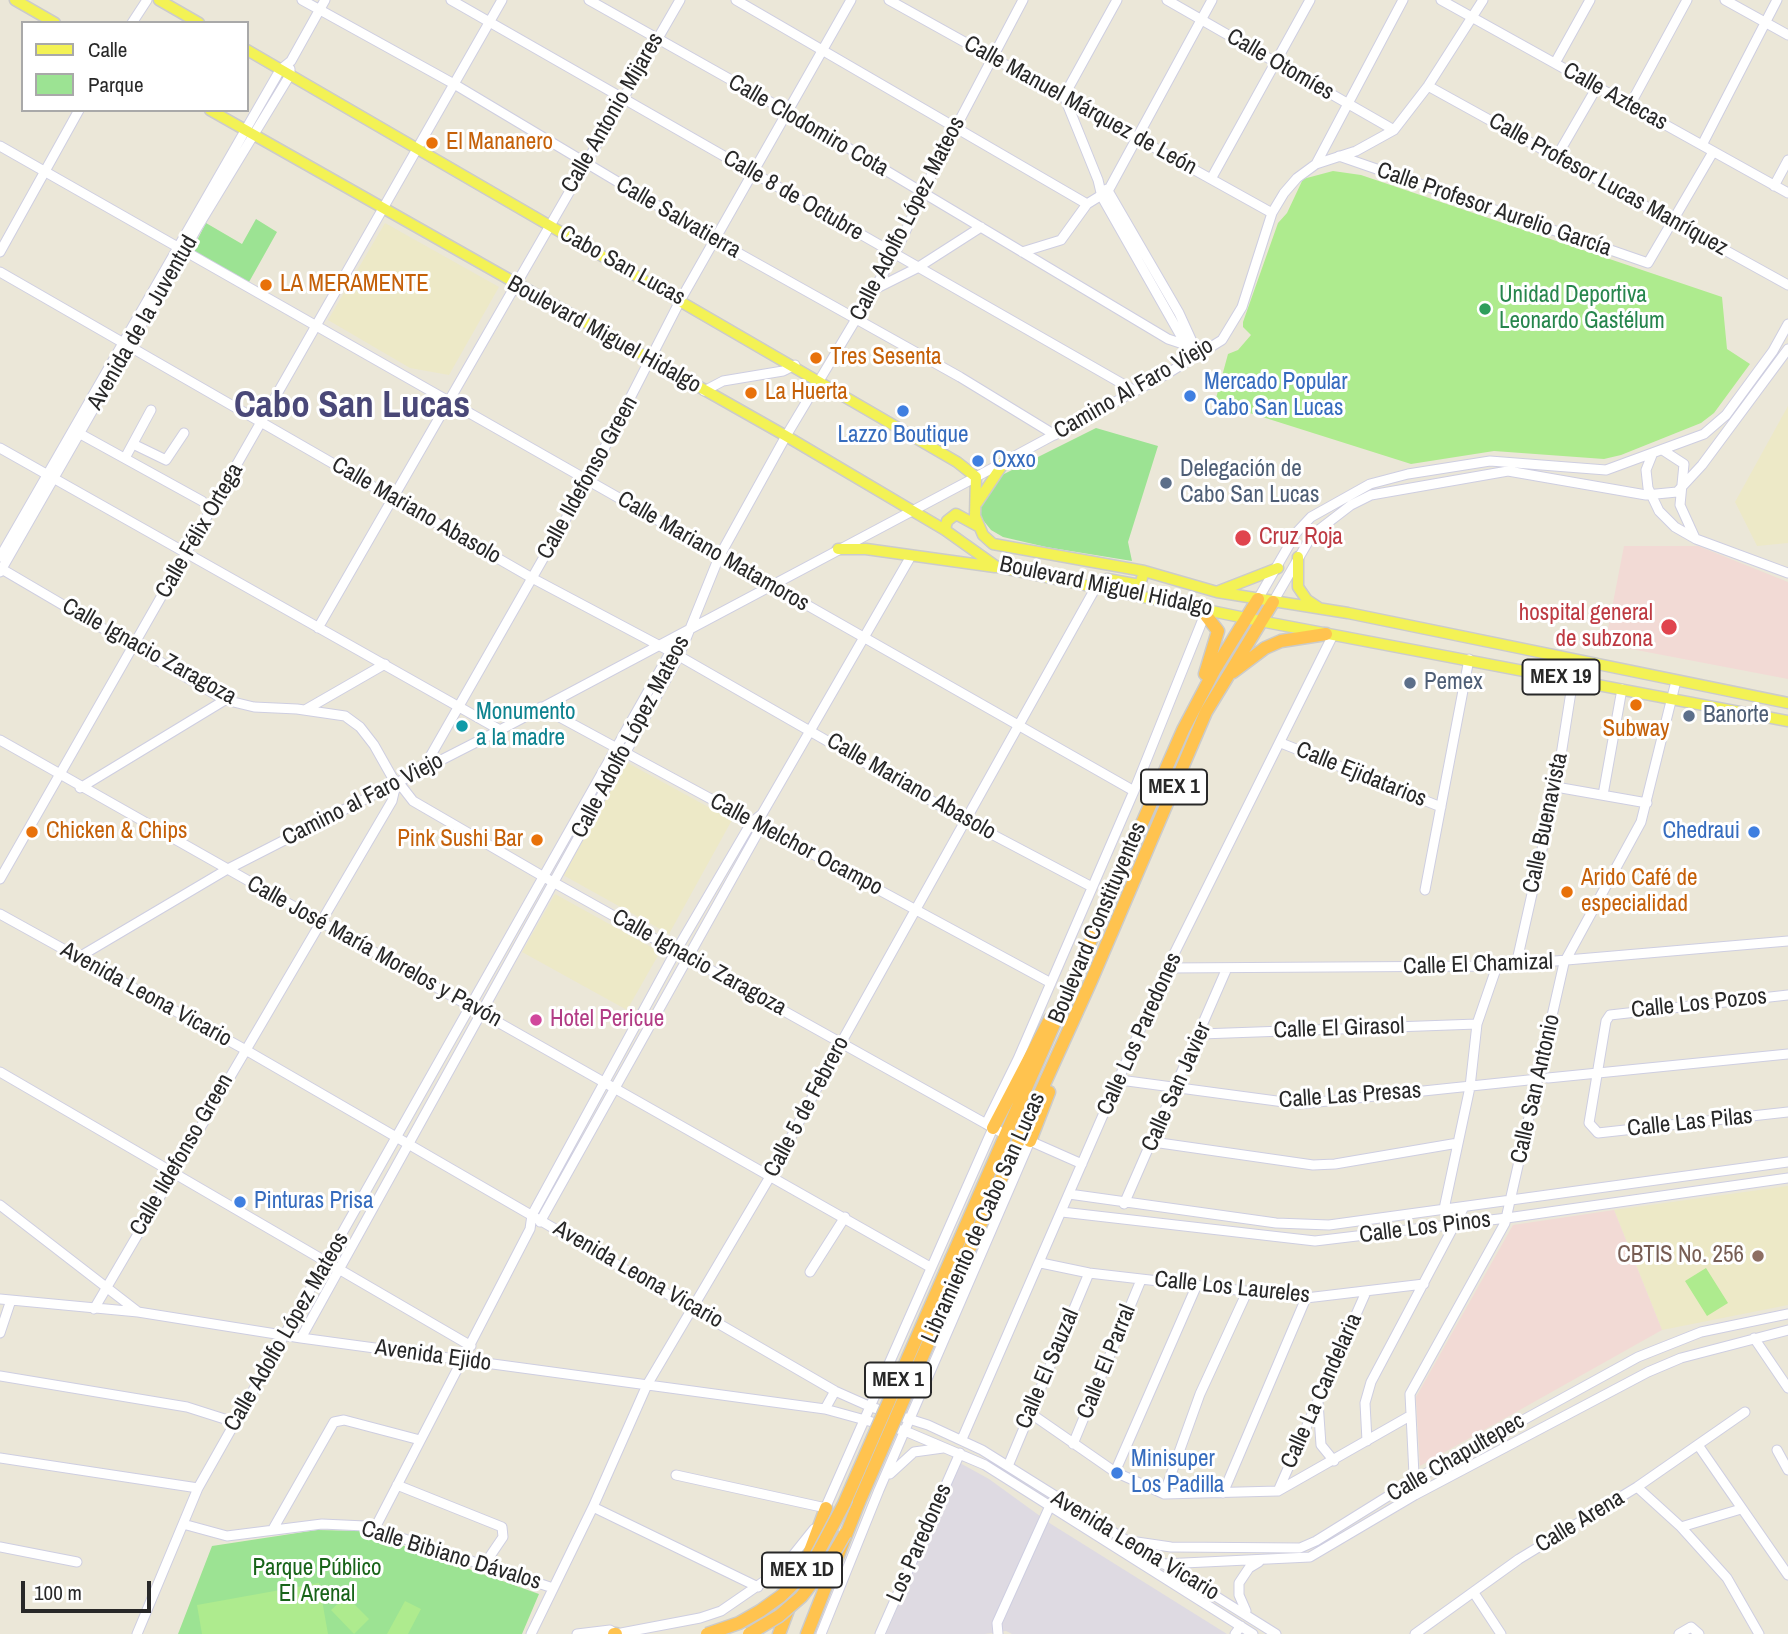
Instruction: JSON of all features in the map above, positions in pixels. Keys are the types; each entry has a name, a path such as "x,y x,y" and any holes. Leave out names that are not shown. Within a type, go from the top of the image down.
{"highway":[{"name":"Boulevard Constituyentes","path":"707,1634 739,1623 797,1582 821,1550 958,1259 1006,1135 1183,730 1258,599"},
{"name":"Boulevard Constituyentes","path":"1091,981 1206,712 1273,602"},
{"path":"1183,730 1218,638 1217,628 1205,614 1190,606"},
{"path":"1221,685 1265,648 1290,638 1329,634"},
{"path":"989,1126 1077,974"},
{"path":"1030,1141 1091,981"},
{"name":"Libramiento de Cabo San Lucas","path":"845,1534 958,1259 1091,981"},
{"name":"MEX 1D","path":"779,1634 826,1508"},
{"path":"748,1634 779,1616 801,1597 830,1560 845,1534"},
{"name":"MEX 1D","path":"807,1634 845,1534"}],"main road":[{"path":"15,0 52,21"},
{"path":"159,0 196,21"},
{"name":"Cabo San Lucas","path":"248,51 416,150 795,365 957,462 976,477"},
{"name":"Boulevard Miguel Hidalgo","path":"215,112 382,210 786,436 944,530 997,567 1260,621 1784,720"},
{"path":"975,505 1005,461"},
{"path":"976,477 975,505 978,526"},
{"path":"944,530 947,521 956,514 978,526"},
{"name":"Boulevard Miguel Hidalgo","path":"978,526 982,535 993,544 1144,571 1217,592 1786,702"},
{"path":"838,550 866,549 997,567"},
{"path":"1298,557 1298,587 1311,603 1324,611"},
{"path":"1217,592 1278,568"},
{"path":"1096,587 1100,581 1108,579 1140,585 1144,571"},
{"path":"1784,720 1786,702"}],"street":[{"path":"133,21 147,0"},
{"name":"Calle Salvatierra","path":"302,0 454,84 715,240 857,319 1055,435"},
{"path":"285,73 325,0"},
{"name":"Calle 8 de Octubre","path":"451,0 1135,391"},
{"name":"Calle Félix Ortega","path":"0,879 502,0"},
{"name":"Calle Clodomiro Cota","path":"589,0 788,113 1168,339 1190,345 1212,346"},
{"name":"Calle Antonio Mijares","path":"318,628 680,0"},
{"path":"736,0 1087,204"},
{"name":"Calle Ildefonso Green","path":"423,770 588,480 681,299 851,0"},
{"name":"Calle Manuel Márquez de León","path":"889,0 1138,136 1272,213"},
{"path":"1117,0 1063,96 1098,180 1190,345 1193,358"},
{"name":"Calle Otomíes","path":"1167,0 1394,130"},
{"path":"1022,253 1061,240 1087,204 1105,194 1212,0"},
{"path":"1211,179 1310,0"},
{"path":"1316,164 1403,0"},
{"name":"Calle Aztecas","path":"1441,0 1788,193"},
{"name":"Camino Al Faro Viejo","path":"910,510 1055,435 1212,346 1232,328 1242,307 1272,213 1297,178 1316,164 1375,142 1394,130 1428,86 1483,0"},
{"path":"1555,63 1590,0"},
{"path":"1630,105 1687,0"},
{"path":"1724,0 1788,35"},
{"path":"1702,145 1777,0"},
{"name":"Calle Adolfo López Mateos","path":"136,1634 198,1489 234,1422 327,1264 544,877 675,654 719,557 786,436 895,254 954,129 1021,1"},
{"name":"Avenida de la Juventud","path":"1,570 76,431 285,73"},
{"name":"Calle Profesor Lucas Manríquez","path":"1428,86 1788,285"},
{"path":"1557,156 1598,87"},
{"path":"0,252 78,112"},
{"name":"Calle Mariano Matamoros","path":"0,146 180,251 449,399 769,586 1134,791"},
{"path":"1674,222 1713,152"},
{"name":"Calle Profesor Aurelio García","path":"1339,156 1650,262 1674,222"},
{"path":"1774,186 1788,160"},
{"path":"876,288 917,268 981,227"},
{"name":"Calle Mariano Abasolo","path":"0,272 532,578 811,729 965,820 1092,887"},
{"name":"Boulevard Constituyentes","path":"1258,599 1296,533 1311,517 1370,484 1408,474 1489,461 1606,470 1664,451 1704,434 1720,422 1773,351 1788,324"},
{"path":"1683,487 1788,348"},
{"path":"704,391 723,381 786,371 795,365"},
{"path":"125,458 151,410"},
{"path":"76,431 202,500"},
{"path":"133,444 163,461 170,457 184,433"},
{"path":"0,448 500,730"},
{"path":"1664,451 1684,464 1680,499 1682,513 1696,539"},
{"path":"1652,455 1646,470 1651,496 1659,511 1682,532 1788,573"},
{"name":"Boulevard Constituyentes","path":"1273,602 1312,535 1350,505 1371,495 1508,471 1528,472 1651,496 1677,492 1683,487"},
{"name":"Avenida de la Juventud","path":"0,557 50,478"},
{"name":"Camino al Faro Viejo","path":"79,957 226,870 500,730 910,510"},
{"path":"374,1528 464,1360 530,1229 532,1215 676,951 751,823 762,814 911,556"},
{"name":"Calle Ignacio Zaragoza","path":"1,570 135,645 225,700 254,707 338,714 354,721 413,801 1006,1135"},
{"name":"Calle 5 de Febrero","path":"531,1634 593,1507 647,1385 771,1175 841,1043 1096,587"},
{"path":"577,1634 610,1630 615,1634 700,1618 721,1611 758,1587 792,1558 826,1508 872,1407 989,1126 1134,791 1205,614"},
{"name":"Calle Los Paredones","path":"962,1439 1041,1263 1167,968 1282,743 1329,634"},
{"path":"1425,890 1469,659"},
{"path":"306,710 385,664"},
{"name":"Calle Buenavista","path":"1516,965 1556,787 1573,680"},
{"name":"Calle San Antonio","path":"1415,1495 1408,1417 1410,1394 1507,1218 1543,1078 1564,963 1641,822 1676,681"},
{"path":"1603,795 1622,689"},
{"path":"80,788 225,700"},
{"name":"Calle Melchor Ocampo","path":"541,707 1051,983"},
{"name":"Calle José María Morelos y Pavón","path":"0,740 80,788 319,920 930,1267"},
{"name":"Calle Ejidatarios","path":"1282,743 1441,807"},
{"name":"Calle Adolfo López Mateos","path":"301,1338 554,882 620,751"},
{"name":"Calle Ildefonso Green","path":"94,1308 319,920 392,800 398,783"},
{"path":"1556,787 1647,803"},
{"path":"530,1229 542,1220 616,1089 761,828 762,814"},
{"name":"Avenida Leona Vicario","path":"0,914 409,1143 694,1306 835,1391 962,1439 1276,1634"},
{"name":"Calle El Chamizal","path":"1167,968 1497,966 1564,963 1788,941"},
{"path":"1444,1209 1470,1087 1477,1024 1497,966"},
{"name":"Calle San Javier","path":"1124,1204 1227,968"},
{"name":"Calle Los Pozos","path":"1600,1072 1606,1021 1610,1015 1788,995"},
{"name":"Calle El Girasol","path":"1200,1034 1477,1024"},
{"name":"Calle Las Presas","path":"1120,1080 1299,1104 1788,1054"},
{"path":"0,1072 471,1346"},
{"name":"Calle Las Pilas","path":"1600,1072 1589,1123 1592,1130 1598,1133 1788,1112"},
{"path":"821,1634 877,1494 1030,1141 1082,1164"},
{"path":"1153,1142 1313,1165 1335,1164 1458,1143"},
{"name":"Calle Los Pinos","path":"1069,1194 1124,1204 1276,1223 1329,1225 1788,1162"},
{"name":"Calle Los Pinos","path":"1062,1212 1315,1241 1507,1218 1788,1178"},
{"path":"0,1205 138,1312"},
{"path":"1367,1441 1365,1403 1371,1382 1464,1207"},
{"path":"810,1272 845,1217"},
{"name":"Calle Los Laureles","path":"1041,1263 1141,1280 1306,1298 1424,1284"},
{"name":"Calle El Sauzal","path":"1008,1466 1089,1273"},
{"name":"Calle El Parral","path":"1073,1444 1141,1280"},
{"path":"1115,1472 1196,1287"},
{"path":"1164,1494 1200,1394 1247,1292"},
{"name":"Calle La Candelaria","path":"1278,1491 1366,1292"},
{"path":"1223,1493 1306,1298"},
{"name":"Avenida Ejido","path":"0,1299 138,1312 286,1336 825,1409 866,1420"},
{"path":"0,1333 11,1300"},
{"name":"Calle Chapultepec","path":"1116,1536 1146,1545 1171,1547 1300,1548 1316,1541 1414,1480 1638,1357 1701,1332 1788,1314"},
{"name":"Calle Chapultepec","path":"1118,1550 1163,1564 1315,1555 1415,1495 1648,1372 1681,1358 1788,1330"},
{"path":"1754,1338 1788,1388"},
{"path":"1776,1370 1788,1368"},
{"path":"886,1371 888,1386 898,1395 913,1395 925,1387"},
{"path":"0,1376 187,1407 234,1422"},
{"path":"825,1409 835,1391"},
{"path":"1318,1397 1321,1445 1334,1461"},
{"name":"Calle Arena","path":"1415,1634 1519,1559 1637,1487 1745,1412"},
{"path":"1030,1413 1115,1472 1164,1494 1278,1491 1408,1417"},
{"path":"273,1529 334,1422 344,1420 420,1440"},
{"name":"Avenida Leona Vicario","path":"866,1420 905,1431 960,1452 1170,1580 1238,1630 1253,1634"},
{"path":"1698,1445 1788,1575"},
{"path":"877,1494 905,1457 914,1452 946,1448"},
{"path":"1777,1450 1788,1470"},
{"name":"Los Paredones","path":"880,1634 960,1452"},
{"path":"0,1458 198,1489"},
{"path":"837,1482 850,1474 864,1474 874,1483 877,1494"},
{"path":"676,1475 826,1508"},
{"path":"397,1485 502,1527 503,1537 484,1565"},
{"path":"1637,1487 1681,1527 1727,1578 1759,1634"},
{"path":"593,1507 758,1587"},
{"path":"998,1634 997,1623 1049,1508"},
{"path":"1681,1527 1741,1509"},
{"name":"Calle Bibiano Dávalos","path":"183,1524 227,1536 273,1529 343,1524 374,1528 553,1588"},
{"path":"0,1547 77,1562"},
{"path":"1170,1580 1163,1564 1171,1547"},
{"path":"1249,1615 1240,1601 1240,1583 1249,1568 1265,1560"},
{"path":"1474,1593 1502,1634"},
{"path":"1679,1634 1691,1627 1699,1634"}],"shaded area":[{"path":"385,223 499,287 449,375 410,368 328,320"},
{"path":"1788,406 1788,543 1757,546 1735,502"},
{"path":"1624,546 1698,546 1788,582 1788,679 1605,644"},
{"path":"626,762 732,820 669,934 563,875"},
{"path":"555,894 660,952 627,1010 522,952"},
{"path":"1788,1186 1788,1305 1662,1330 1614,1210"},
{"path":"1614,1210 1662,1330 1420,1466 1416,1397 1513,1225"},
{"path":"960,1463 989,1479 1051,1524 1227,1634 1012,1634 1006,1631 985,1634 886,1634"}],"green space":[{"name":"Unidad Deportiva Leonardo Gastélum","path":"1333,171 1361,175 1722,297 1727,349 1750,364 1714,413 1701,423 1621,455 1604,459 1494,451 1411,464 1215,402 1228,354 1238,350 1251,335 1243,327 1243,322 1278,223 1287,213 1303,179"},
{"path":"256,219 277,232 249,282 192,250 206,223 242,244"},
{"path":"1096,428 1158,446 1128,542 1132,561 1046,547 1003,537 991,530 979,515 980,499 998,477"},
{"path":"1706,1268 1728,1303 1707,1316 1685,1281"},
{"name":"Parque Público El Arenal","path":"317,1530 362,1531 539,1594 522,1634 178,1634 212,1546"},
{"path":"319,1583 328,1634 202,1634 197,1605"},
{"path":"346,1596 369,1619 354,1634 331,1610"},
{"path":"405,1601 421,1609 408,1634 387,1634"}],"place":[{"name":"El Mananero","path":"432,143"},
{"name":"LA MERAMENTE","path":"266,285"},
{"name":"Unidad Deportiva Leonardo Gastélum","path":"1485,309"},
{"name":"Tres Sesenta","path":"816,358"},
{"name":"La Huerta","path":"751,393"},
{"name":"Mercado Popular Cabo San Lucas","path":"1190,396"},
{"name":"Lazzo Boutique","path":"903,411"},
{"name":"Oxxo","path":"978,461"},
{"name":"Delegación de Cabo San Lucas","path":"1166,483"},
{"name":"Cruz Roja","path":"1243,538"},
{"name":"hospital general de subzona","path":"1669,627"},
{"name":"Pemex","path":"1410,683"},
{"name":"Subway","path":"1636,705"},
{"name":"Banorte","path":"1689,716"},
{"name":"Monumento a la madre","path":"462,726"},
{"name":"Chicken & Chips","path":"32,832"},
{"name":"Chedraui","path":"1754,832"},
{"name":"Pink Sushi Bar","path":"537,840"},
{"name":"Arido Café de especialidad","path":"1567,892"},
{"name":"Hotel Pericue","path":"536,1020"},
{"name":"Pinturas Prisa","path":"240,1202"},
{"name":"CBTIS No. 256","path":"1758,1256"},
{"name":"Minisuper Los Padilla","path":"1117,1473"}],"district":[{"name":"Cabo San Lucas","path":"352,407"}]}
